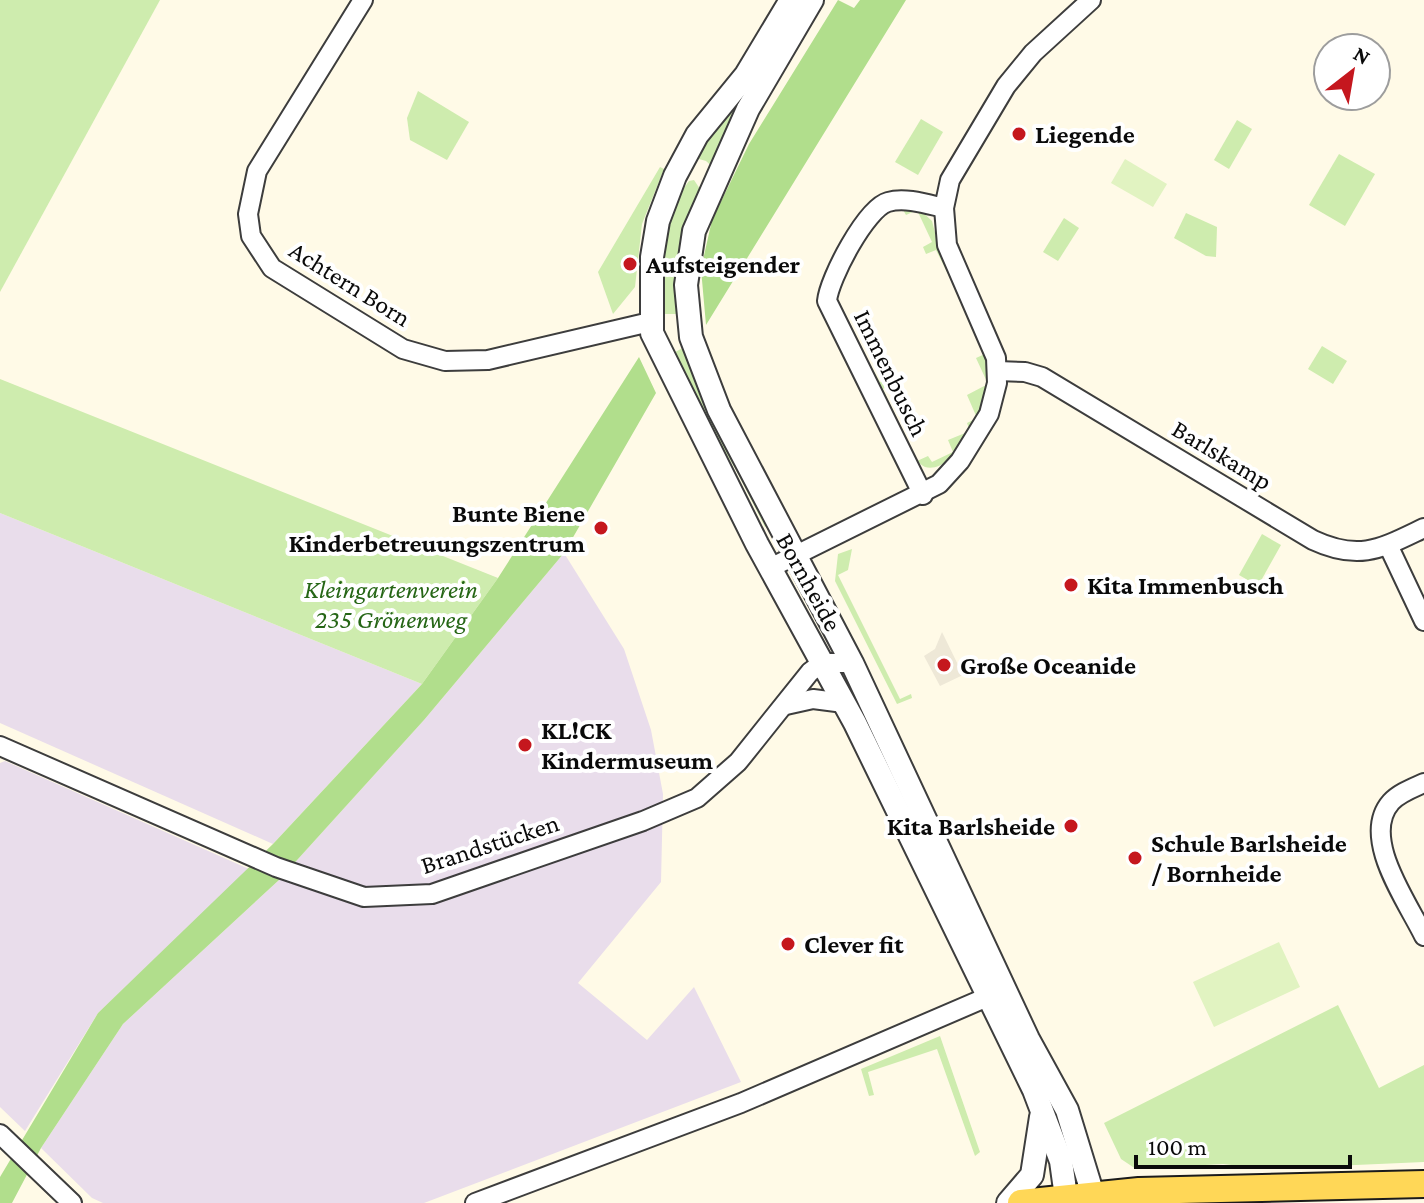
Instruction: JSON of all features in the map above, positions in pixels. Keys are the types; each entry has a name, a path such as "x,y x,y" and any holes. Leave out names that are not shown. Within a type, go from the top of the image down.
{"main road":[{"path":"1021,1203 1424,1184"}],"street":[{"name":"Achtern Born","path":"363,0 257,171 248,214 251,236 272,268 403,349 445,361 488,360 650,322"},
{"name":"Bornheide","path":"791,0 746,75 697,135 680,167 658,221 652,257 650,322 660,354 770,568 996,993 1071,1120 1079,1199"},
{"name":"Bornheide","path":"812,0 748,109 694,231 688,258 687,309 691,337 719,410 793,556 852,663 996,993 1041,1112 1079,1199"},
{"path":"770,568 923,495 948,475 983,426 994,400 997,371 992,343 947,245 944,208 950,180 1006,86 1033,53 1091,0"},
{"path":"680,167 700,166 711,176 714,187"},
{"name":"Immenbusch","path":"923,495 827,301 841,264 879,206 891,201 944,208"},
{"name":"Barlskamp","path":"997,371 1042,377 1325,546 1350,552 1389,547 1424,528"},
{"path":"1389,547 1424,621"},
{"path":"822,663 852,663"},
{"name":"Brandstücken","path":"0,746 276,867 364,897 432,894 643,821 697,798 738,762 786,705 802,680 822,663"},
{"path":"786,705 813,699 844,703"},
{"path":"1424,783 1392,801 1379,829 1382,851 1424,936"},
{"path":"475,1203 741,1103 996,993"},
{"path":"1008,1203 1032,1175 1041,1112"},
{"path":"0,1134 72,1203"}],"shaded area":[{"path":"0,513 422,684 273,844 0,723"},
{"path":"564,553 624,649 651,730 663,794 661,882 578,983 647,1040 694,987 741,1082 424,1203 103,1203 92,1198 41,1148 123,1024 279,880 424,720"},
{"path":"942,632 963,675 940,686 924,656 935,649"},
{"path":"5,761 249,869 98,1013 25,1131 0,1107 0,763"}],"green space":[{"path":"0,0 160,0 0,292"},
{"path":"796,0 717,171 706,161 692,157"},
{"path":"838,0 854,8 860,0 906,0 706,325 701,269 712,220 749,144"},
{"path":"418,91 469,122 447,160 410,140 407,118"},
{"path":"921,119 943,132 918,175 895,162"},
{"path":"1237,120 1252,129 1229,169 1214,160"},
{"path":"1339,154 1375,174 1345,226 1309,205"},
{"path":"1125,159 1167,184 1153,207 1111,183"},
{"path":"660,167 664,169 642,224 635,287 613,314 598,272"},
{"path":"694,180 700,189 679,250 684,264 682,314 655,314 666,227 679,196 689,181"},
{"path":"902,208 918,208 932,221 940,252 983,339 986,352 936,250 926,254 923,247 932,242 917,210 906,215"},
{"path":"1186,213 1217,227 1216,257 1206,256 1174,238"},
{"path":"1064,218 1079,228 1058,261 1043,252"},
{"path":"688,345 770,524 765,527 737,472 668,356"},
{"path":"1322,346 1347,361 1333,384 1308,369"},
{"path":"863,352 880,382 891,378 893,384 883,389 916,460"},
{"path":"987,353 989,374 987,396 973,430 946,462 935,467 922,466 917,461 928,456 932,462 953,452 948,440 970,431 967,423 977,418 967,395 988,384 976,358"},
{"path":"639,357 656,393 564,553 424,720 279,880 123,1024 41,1148 12,1203 0,1203 0,1177 98,1013 273,844 422,684 498,578"},
{"name":"Kleingartenverein 235 Grönenweg","path":"0,379 498,578 422,684 0,513"},
{"path":"1262,534 1281,545 1258,586 1239,575"},
{"path":"852,549 848,570 838,575 900,699 911,694 912,698 897,704 835,581 838,554"},
{"path":"1279,942 1300,987 1214,1027 1193,982"},
{"path":"1338,1005 1379,1088 1424,1065 1424,1162 1266,1169 1223,1164 1136,1169 1121,1159 1104,1123"},
{"path":"940,1036 980,1152 975,1156 937,1049 868,1072 874,1095 869,1096 861,1069"}],"place":[{"name":"Liegende","path":"1019,134"},
{"name":"Aufsteigender","path":"630,264"},
{"name":"Bunte Biene Kinderbetreuungszentrum","path":"601,528"},
{"name":"Kita Immenbusch","path":"1071,585"},
{"name":"Große Oceanide","path":"944,665"},
{"name":"KL!CK Kindermuseum","path":"525,745"},
{"name":"Kita Barlsheide","path":"1071,826"},
{"name":"Schule Barlsheide / Bornheide","path":"1135,858"},
{"name":"Clever fit","path":"788,944"}]}
